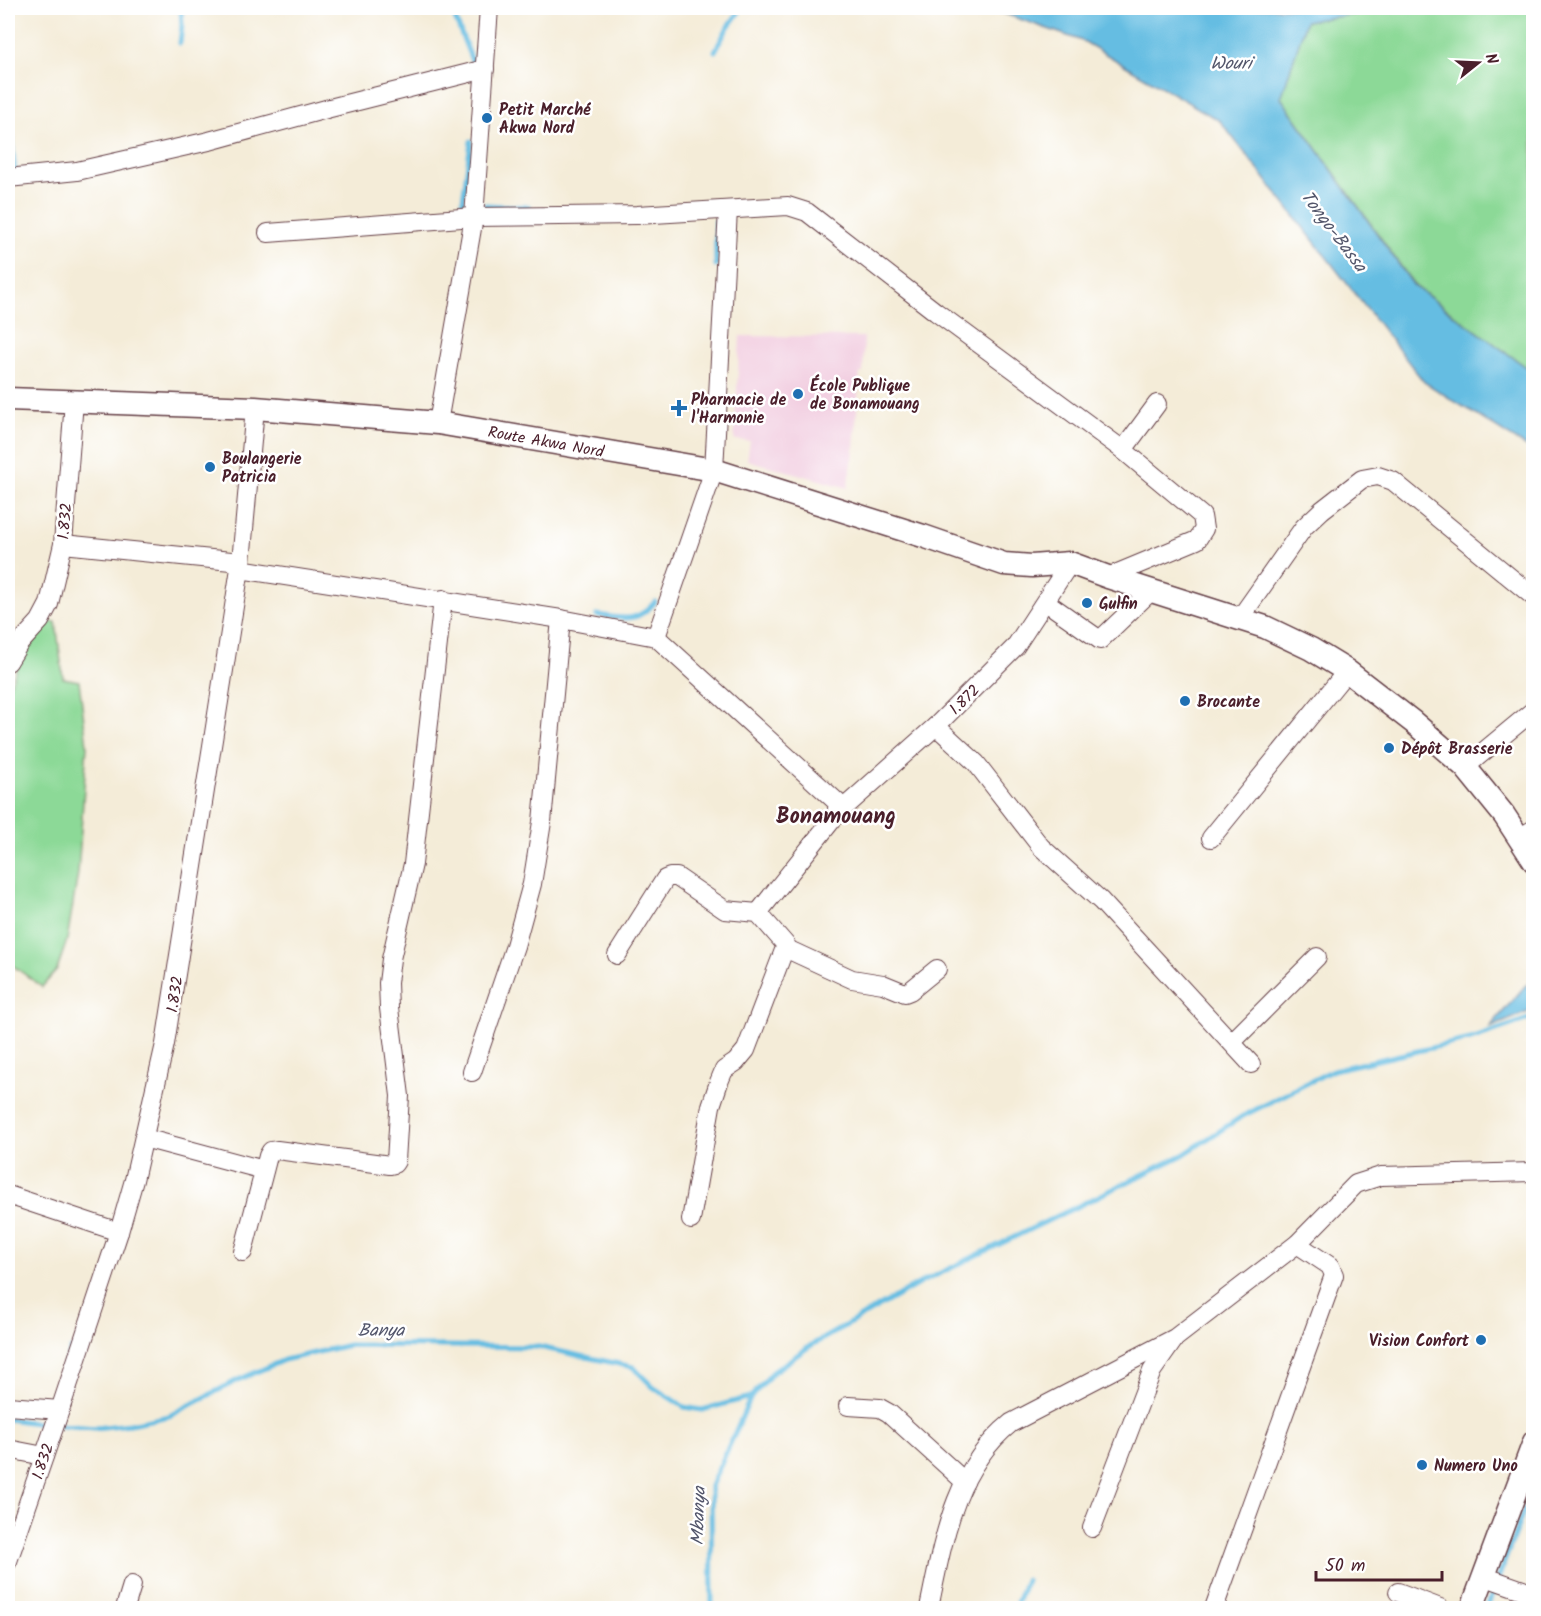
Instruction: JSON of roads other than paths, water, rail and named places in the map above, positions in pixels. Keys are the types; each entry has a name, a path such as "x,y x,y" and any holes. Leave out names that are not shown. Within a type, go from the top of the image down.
{"main road":[{"name":"Route Akwa Nord","path":"8,399 255,408 438,423 714,470 924,536 1004,564 1032,566 1070,563"},
{"path":"1070,563 1265,627 1311,649 1347,671 1413,722 1465,767 1504,815 1526,834 1533,861"},
{"path":"1472,1608 1533,1442"}],"street":[{"path":"438,423 474,217 489,8"},
{"path":"8,178 70,172 209,141 484,69"},
{"path":"268,233 474,217 637,215 788,206 807,212 936,312 1123,450 1202,516 1204,529 1197,540 1108,577"},
{"path":"656,637 714,470 728,210"},
{"name":"1.832","path":"8,662 46,612 63,544 74,401"},
{"path":"1123,450 1156,404"},
{"name":"1.832","path":"8,1561 119,1232 134,1180 165,1044 241,565 255,408"},
{"path":"1240,618 1304,527 1322,510 1362,480 1378,476 1393,481 1533,597"},
{"path":"63,544 241,565 561,618 656,637 836,800 838,806 836,815"},
{"name":"1.872","path":"758,913 836,815 936,726 1016,647 1070,563"},
{"path":"1046,602 1102,639 1151,591"},
{"path":"243,1252 267,1156 271,1151 390,1165 396,1161 400,1096 388,982 391,959 413,864 443,599"},
{"path":"472,1072 515,946 532,884 542,822 561,618"},
{"path":"1211,838 1347,671"},
{"path":"1465,767 1533,710"},
{"path":"936,726 976,764 1041,847 1101,901 1251,1064"},
{"path":"617,955 665,879 670,877 677,877 725,909 758,913 784,941 785,948 746,1050 736,1062 724,1070 719,1082 711,1106 691,1220"},
{"path":"785,948 852,978 883,984 905,993 937,969"},
{"path":"1232,1042 1317,957"},
{"path":"144,1138 264,1170"},
{"path":"929,1608 945,1531 954,1503 977,1458 994,1437 1011,1423 1174,1338 1296,1244 1356,1184 1368,1179 1387,1176 1533,1172"},
{"path":"8,1195 119,1232"},
{"path":"1214,1608 1334,1275 1330,1266 1296,1244"},
{"path":"1092,1528 1152,1371 1174,1338"},
{"path":"8,1406 59,1414"},
{"path":"848,1406 880,1408 889,1413 965,1482"},
{"path":"8,1449 47,1448"},
{"path":"1483,1576 1533,1594"},
{"path":"125,1608 132,1585"},
{"path":"1398,1592 1440,1608"}],"water":[{"name":"Wouri","path":"988,8 1401,8 1306,21 1281,98 1414,286 1533,372 1533,451 1424,382 1220,121 1085,42"},
{"path":"1533,981 1533,1010 1489,1028 1525,986"}],"waterway":[{"path":"180,43 181,8"},
{"path":"451,8 475,68"},
{"path":"715,51 742,8"},
{"path":"8,100 15,175"},
{"path":"461,215 471,141"},
{"path":"485,205 530,207"},
{"path":"716,221 716,265"},
{"path":"597,615 635,617 655,602"},
{"name":"Mbanya","path":"712,1608 711,1486 751,1397 773,1372 810,1346 920,1283 1183,1155 1241,1117 1333,1070 1471,1039 1534,1017"},
{"name":"Banya","path":"60,1425 95,1428 169,1416 238,1380 284,1360 349,1345 539,1347 633,1367 653,1387 684,1407 702,1410 751,1397"},
{"path":"65,1366 71,1349"},
{"path":"50,1405 61,1376"},
{"name":"Banya","path":"8,1419 50,1425"},
{"path":"1487,1608 1531,1491"},
{"path":"1015,1608 1026,1580"}],"place":[{"name":"Petit Marché Akwa Nord","path":"487,118"},
{"name":"École Publique de Bonamouang","path":"798,394"},
{"name":"Pharmacie de l'Harmonie","path":"679,408"},
{"name":"Boulangerie Patricia","path":"210,467"},
{"name":"Gulfin","path":"1087,603"},
{"name":"Brocante","path":"1185,701"},
{"name":"Dépôt Brasserie","path":"1389,748"},
{"name":"Vision Confort","path":"1481,1340"},
{"name":"Numero Uno","path":"1422,1465"}],"district":[{"name":"Bonamouang","path":"836,815"}],"water label":[{"name":"Tongo-Bassa","path":"1334,231"}]}
